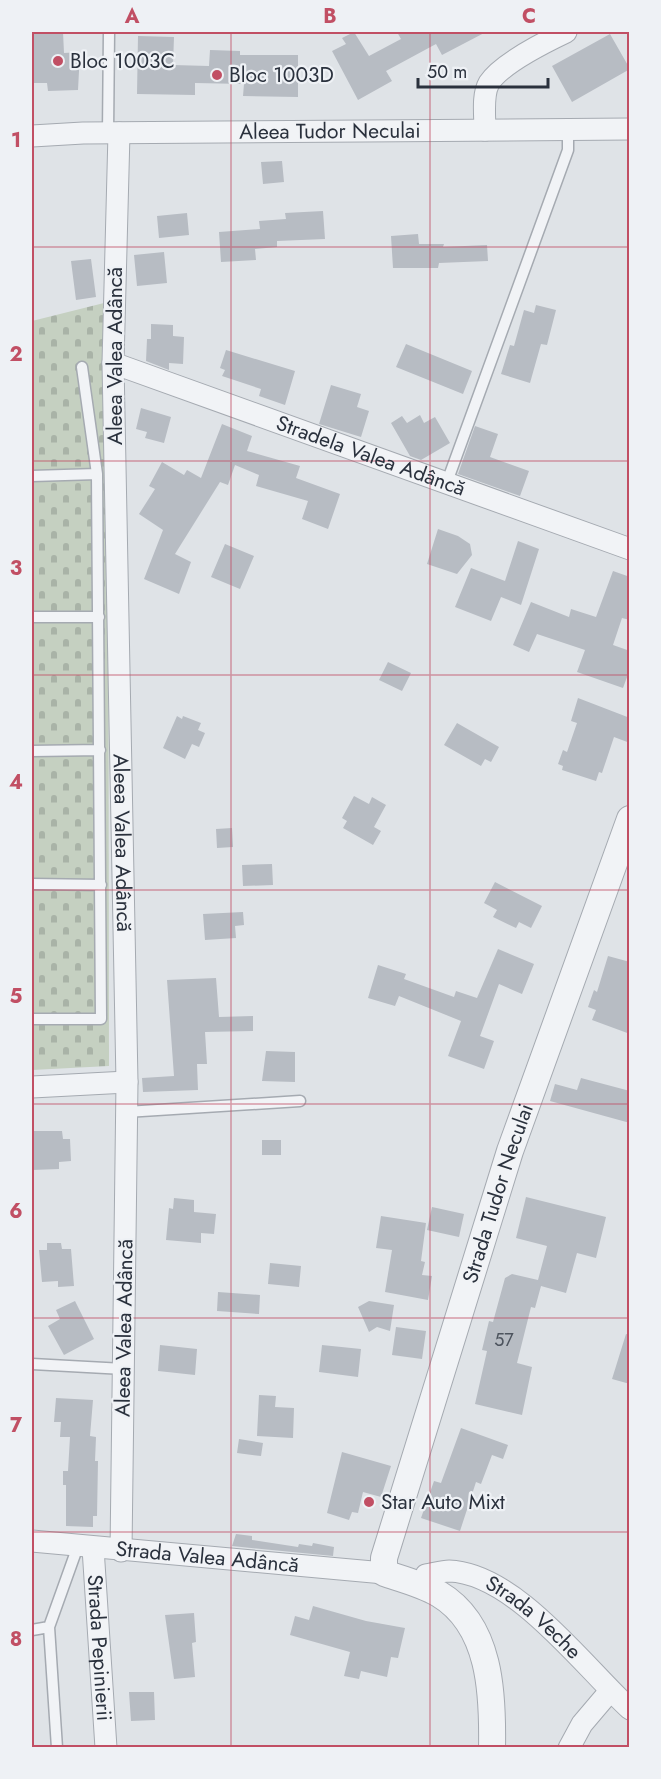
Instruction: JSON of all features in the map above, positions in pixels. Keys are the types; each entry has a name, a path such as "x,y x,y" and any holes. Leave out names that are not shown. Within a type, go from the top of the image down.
{"street":[{"path":"485,129 488,85 501,70 566,32"},
{"name":"Aleea Tudor Neculai","path":"32,136 114,133 630,129"},
{"name":"Aleea Valea Adâncă","path":"114,133 113,363 127,1082 121,1551"},
{"name":"Stradela Valea Adâncă","path":"113,363 630,549"},
{"name":"Strada Tudor Neculai","path":"384,1573 384,1558 510,1151 630,819"},
{"path":"32,1087 127,1082"},
{"name":"Strada Valea Adâncă","path":"32,1541 121,1551 384,1573"},
{"name":"Strada Pepinierii","path":"85,1547 106,1748"},
{"name":"Strada Veche","path":"421,1586 426,1575 449,1571 475,1577 508,1594 564,1642 630,1709"},
{"name":"Strada Veche","path":"384,1573 441,1595 462,1612 476,1636 489,1676 492,1748"},
{"path":"569,1748 582,1724 610,1691"}],"lane":[{"path":"109,32 114,133"},
{"path":"447,482 568,150 568,129"},
{"path":"32,1019 100,1019 98,474 82,367"},
{"path":"32,476 98,474"},
{"path":"32,617 99,617"},
{"path":"32,751 100,750"},
{"path":"32,884 101,885"},
{"path":"126,1112 300,1101"},
{"path":"32,1365 124,1369"},
{"path":"57,1748 49,1627 85,1547"},
{"path":"32,1630 49,1627"}],"green space":[{"path":"108,302 109,1066 32,1070 32,321"}],"building":[{"name":"Bloc 1003C","path":"32,32 63,32 64,53 80,52 78,90 48,91 47,83 32,83"},
{"path":"354,32 369,56 401,39 397,32 486,32 442,55 436,44 386,71 392,81 358,100 332,51 346,44 342,38"},
{"path":"610,34 630,69 572,102 552,66"},
{"name":"Bloc 1003D","path":"138,36 174,37 173,65 209,66 210,50 240,51 240,55 298,55 298,97 243,96 244,84 195,83 195,95 137,94"},
{"path":"282,161 284,182 263,184 261,162"},
{"path":"323,211 325,239 277,241 277,247 255,249 256,260 221,262 219,232 260,229 259,221 286,219 285,213"},
{"path":"187,213 189,235 159,238 157,216"},
{"path":"418,234 419,244 444,244 443,247 487,245 488,261 439,263 438,268 393,268 391,236"},
{"path":"164,252 167,283 137,286 134,255"},
{"path":"91,259 96,297 76,300 71,261"},
{"path":"536,305 556,310 547,345 541,344 530,383 501,374 510,345 514,346 524,310 534,313"},
{"path":"151,324 173,325 173,336 184,337 183,364 169,363 169,370 146,361 147,339 151,339"},
{"path":"406,344 472,371 463,394 396,367"},
{"path":"226,350 295,371 285,405 259,396 261,389 222,376 225,370 220,368"},
{"path":"331,385 361,394 357,407 369,411 361,437 319,424"},
{"path":"141,408 171,417 164,443 145,438 147,432 136,429"},
{"path":"420,415 424,423 435,417 450,443 421,460 410,456 391,423 402,416 407,423"},
{"path":"222,424 252,436 247,451 300,466 296,478 340,494 328,529 302,519 308,501 256,486 259,475 235,465 228,485 220,482 175,554 191,562 179,594 144,579 163,530 139,514 155,489 149,486 162,462 184,475 187,470 201,478"},
{"path":"475,426 498,434 490,457 529,471 520,496 458,474"},
{"path":"438,529 458,536 470,544 472,555 457,574 427,564"},
{"path":"518,541 539,549 521,605 501,597 491,621 455,607 471,568 505,581"},
{"path":"225,544 254,556 240,589 211,577"},
{"path":"613,571 630,577 630,620 622,618 613,645 630,651 630,669 623,688 577,672 585,650 537,634 529,652 513,645 531,602 569,617 571,609 596,617"},
{"path":"388,662 411,673 402,691 379,680"},
{"path":"578,698 630,718 630,743 614,737 602,773 599,772 596,781 562,770 563,766 558,764 563,750 567,752 577,723 571,721"},
{"path":"177,716 201,723 198,730 205,733 199,747 192,744 185,759 163,748"},
{"path":"457,723 499,747 491,762 485,759 481,766 444,745"},
{"path":"354,796 369,804 372,797 386,805 374,827 381,831 373,845 343,828 347,821 342,818"},
{"path":"232,828 233,847 217,848 216,829"},
{"path":"272,864 273,885 243,886 242,865"},
{"path":"495,882 542,906 531,928 519,922 516,928 493,917 497,910 484,903"},
{"path":"243,912 244,925 235,926 236,938 205,940 203,914"},
{"path":"498,949 534,964 522,994 499,984 480,1036 494,1041 484,1069 448,1056 461,1021 399,996 395,1006 368,998 378,965 406,974 404,979 454,997 456,991 477,998"},
{"path":"608,956 630,962 630,1034 592,1020 596,1010 588,1007 594,990 597,992"},
{"path":"216,978 219,1017 253,1016 253,1031 205,1032 207,1064 197,1064 198,1090 143,1092 142,1078 174,1076 167,980"},
{"path":"266,1051 295,1052 295,1082 262,1081"},
{"path":"581,1078 630,1091 630,1123 550,1101 555,1084 577,1090"},
{"path":"32,1131 62,1131 63,1139 70,1139 71,1161 59,1162 59,1169 32,1170"},
{"path":"262,1140 281,1140 281,1155 262,1155"},
{"path":"526,1197 606,1217 596,1258 577,1253 566,1293 541,1286 535,1308 531,1307 517,1363 532,1367 522,1415 475,1404 487,1351 482,1350 489,1321 493,1322 505,1278 512,1274 538,1280 547,1246 516,1238"},
{"path":"174,1198 194,1200 194,1212 216,1214 214,1234 201,1233 201,1243 166,1240 169,1208 173,1209"},
{"path":"432,1207 464,1214 459,1237 427,1230"},
{"path":"381,1216 426,1223 421,1261 425,1262 422,1275 432,1276 428,1300 385,1292 392,1250 376,1248"},
{"path":"47,1243 61,1243 62,1249 71,1249 74,1286 58,1287 58,1281 42,1282 39,1250 47,1250"},
{"path":"270,1263 301,1266 299,1287 268,1284"},
{"path":"218,1292 260,1295 259,1314 217,1311"},
{"path":"75,1301 94,1339 64,1355 48,1326 60,1319 56,1310"},
{"path":"369,1301 394,1305 390,1331 377,1327 369,1332 358,1307"},
{"path":"396,1327 426,1331 422,1359 392,1355"},
{"path":"626,1334 630,1335 630,1384 612,1379"},
{"path":"160,1345 197,1349 195,1375 158,1371"},
{"path":"322,1345 361,1349 358,1377 319,1372"},
{"path":"259,1395 276,1396 275,1407 294,1408 293,1438 257,1436"},
{"path":"56,1398 93,1400 90,1436 96,1437 95,1461 98,1461 97,1516 93,1516 93,1527 66,1526 66,1485 63,1485 63,1471 68,1471 70,1437 60,1437 61,1422 54,1422"},
{"path":"461,1428 508,1445 503,1459 492,1455 481,1484 476,1482 460,1531 421,1518 434,1481 441,1483"},
{"path":"239,1439 263,1443 261,1456 237,1453"},
{"path":"342,1452 391,1466 381,1497 363,1492 358,1513 352,1512 349,1520 327,1513"},
{"path":"236,1534 252,1536 252,1540 298,1547 299,1544 312,1546 313,1543 334,1547 333,1556 232,1546"},
{"path":"313,1606 366,1621 405,1628 398,1658 391,1657 387,1677 361,1671 359,1679 344,1676 350,1652 290,1635 295,1616 309,1620"},
{"path":"194,1613 196,1642 192,1643 195,1677 174,1679 165,1615"},
{"path":"129,1692 154,1692 155,1720 131,1721"}],"place":[{"name":"Bloc 1003C","path":"58,61"},
{"name":"Bloc 1003D","path":"217,75"},
{"name":"Star Auto Mixt","path":"369,1502"}]}
